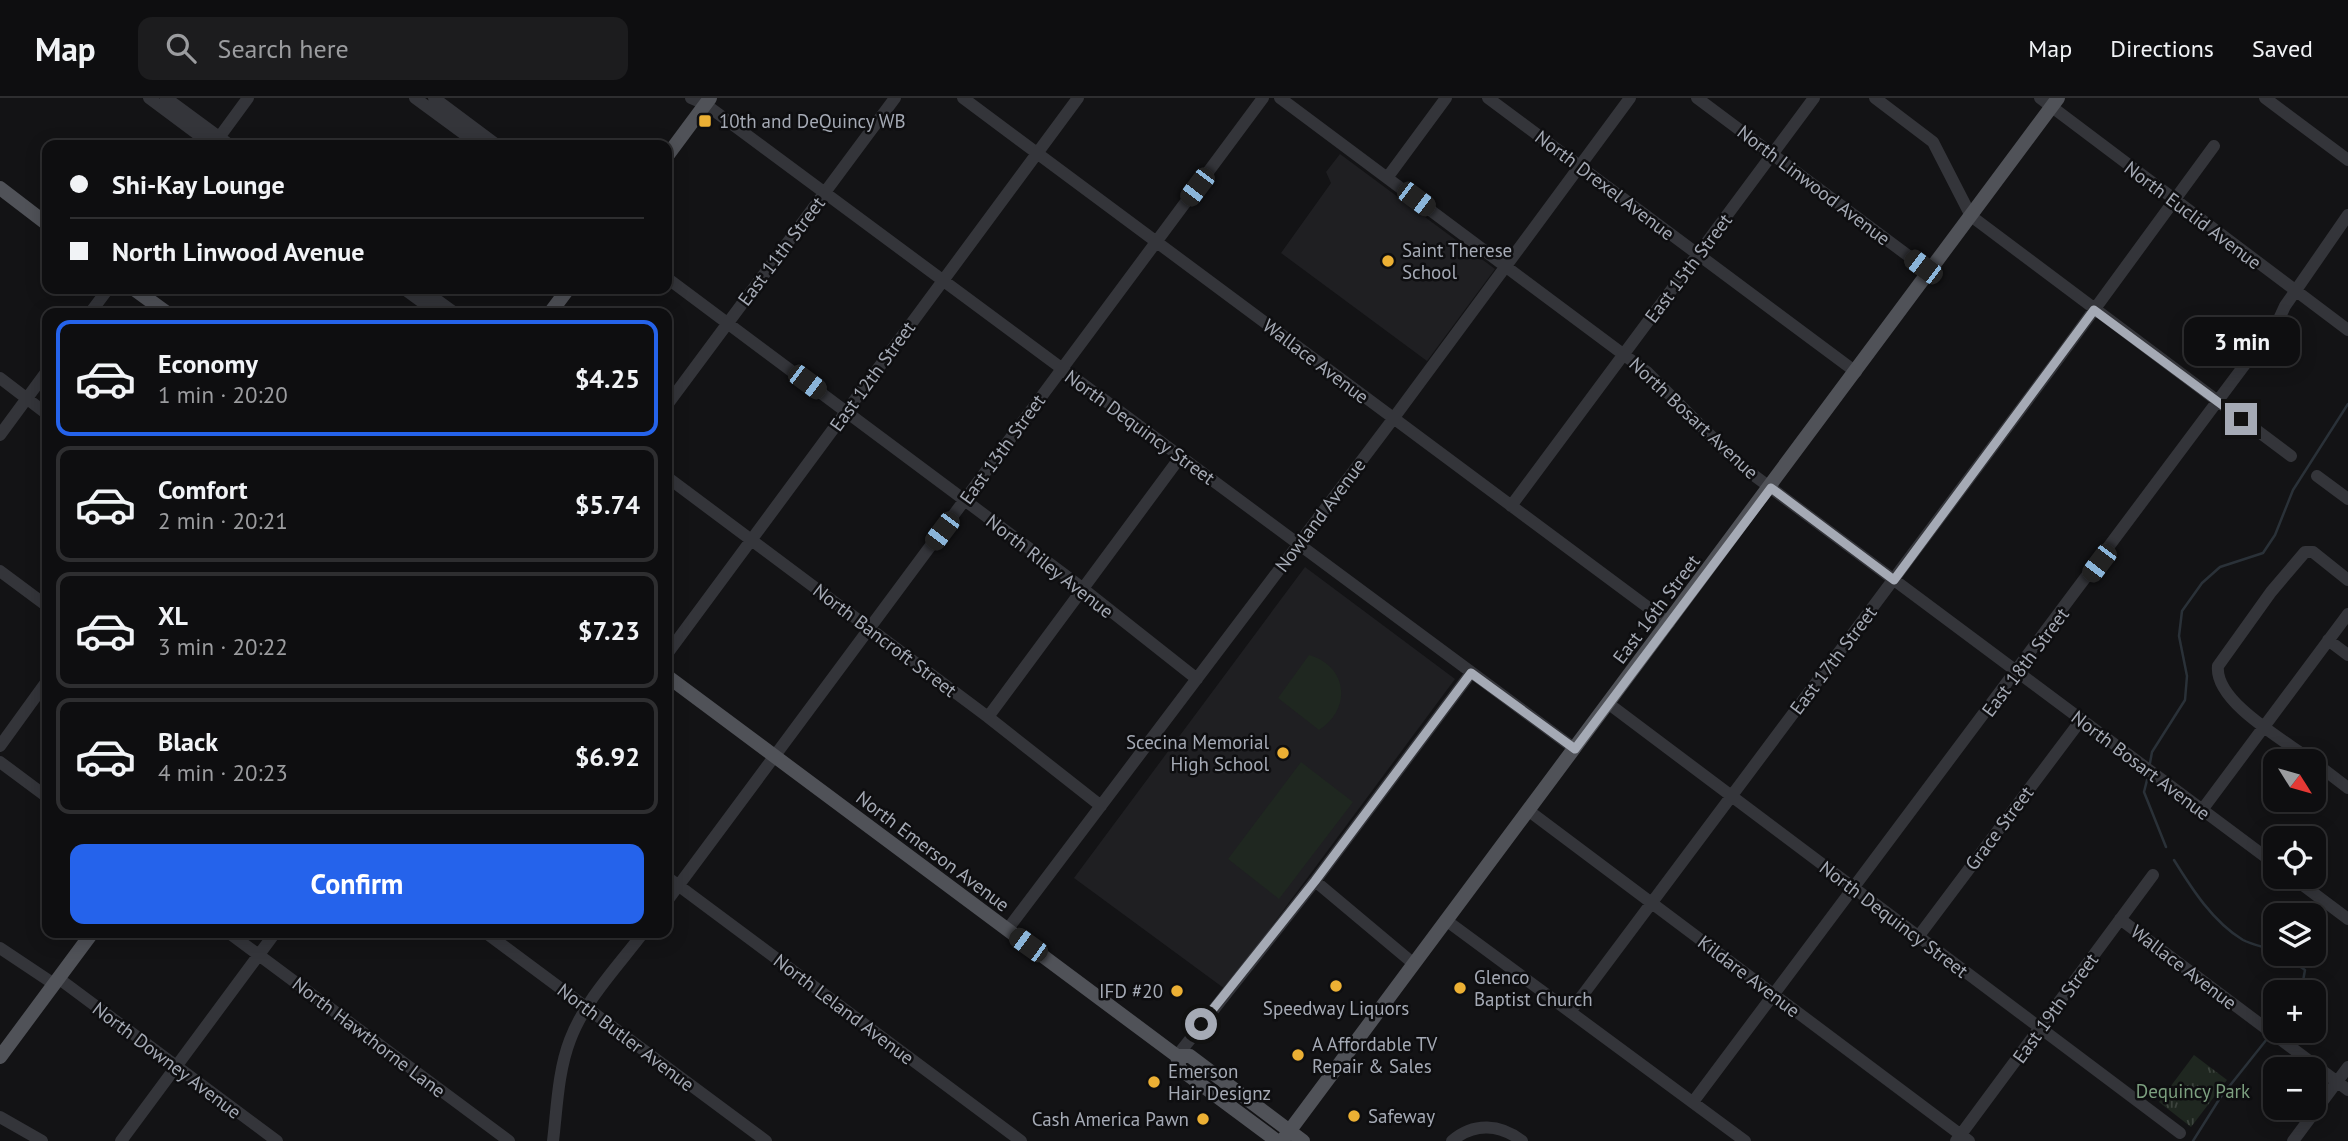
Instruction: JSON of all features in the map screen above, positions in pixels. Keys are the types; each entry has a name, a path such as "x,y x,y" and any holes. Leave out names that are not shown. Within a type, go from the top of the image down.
{"main road":[{"path":"672,149 706,100"},
{"name":"East 16th Street","path":"1286,1136 1771,488 1971,216 2050,101"},
{"path":"0,188 42,220"},
{"path":"141,294 160,308"},
{"name":"North Emerson Avenue","path":"672,680 1177,1056 1190,1056 1286,1136 1303,1141"},
{"path":"0,1056 88,938"},
{"name":"North Emerson Avenue","path":"1177,1056 1180,1069 1276,1141"}],"street":[{"path":"149,98 213,140"},
{"path":"166,98 215,140"},
{"path":"220,140 248,98"},
{"path":"415,98 488,140"},
{"path":"434,98 474,140"},
{"name":"North Dequincy Street","path":"691,98 706,100 942,282 1575,749"},
{"name":"East 11th Street","path":"672,398 895,98"},
{"name":"Wallace Avenue","path":"962,98 1669,624"},
{"name":"East 12th Street","path":"672,647 1078,98"},
{"name":"East 13th Street","path":"672,895 1262,98"},
{"name":"North Bosart Avenue","path":"1280,98 1624,354 1667,389 1722,449 1771,488 2263,855"},
{"path":"1387,178 1446,98"},
{"name":"North Drexel Avenue","path":"1489,98 1856,372"},
{"name":"Nowland Avenue","path":"1007,930 1394,419 1630,98"},
{"name":"North Linwood Avenue","path":"1697,98 1930,272"},
{"name":"East 15th Street","path":"1511,506 1814,98"},
{"path":"1875,98 1933,142 1971,216 2291,456"},
{"path":"2265,98 2348,160"},
{"name":"North Euclid Avenue","path":"2050,101 2174,201 2348,330"},
{"name":"East 17th Street","path":"1570,1012 1894,580 2214,146"},
{"name":"East 18th Street","path":"1693,1102 2273,332 2295,290 2348,215"},
{"name":"North Riley Avenue","path":"672,282 965,500 1197,679"},
{"path":"411,294 430,308"},
{"path":"429,294 448,308"},
{"path":"0,435 42,378"},
{"path":"0,379 42,410"},
{"path":"988,717 1181,456"},
{"path":"2317,476 2348,499"},
{"name":"North Bancroft Street","path":"672,481 988,717 1101,806"},
{"path":"2296,749 2233,703 2218,680 2218,666 2305,552 2313,552 2348,580"},
{"path":"0,571 42,602"},
{"path":"2202,810 2348,614"},
{"path":"2328,640 2348,655"},
{"path":"1177,1056 1315,881 1471,673"},
{"path":"0,746 42,688"},
{"name":"North Dequincy Street","path":"1609,704 2180,1133"},
{"name":"Grace Street","path":"1918,937 2081,720"},
{"path":"0,762 42,793"},
{"path":"2326,772 2348,788"},
{"name":"Kildare Avenue","path":"1529,811 1773,993 1962,1139"},
{"name":"East 19th Street","path":"1962,1139 2153,875"},
{"name":"North Leland Avenue","path":"672,881 1021,1141"},
{"path":"1315,881 1415,964"},
{"path":"2308,889 2348,919"},
{"name":"Wallace Avenue","path":"2120,919 2343,1086"},
{"path":"1447,920 1745,1141"},
{"name":"North Hawthorne Lane","path":"236,938 509,1141"},
{"path":"121,1141 271,938"},
{"name":"North Butler Avenue","path":"493,938 766,1141"},
{"path":"553,1141 563,1060 573,1032 587,1008 639,938"},
{"name":"North Downey Avenue","path":"0,948 56,981 177,1066 277,1141"},
{"path":"2293,1141 2343,1086 2348,1067"},
{"path":"0,1117 42,1141"},
{"path":"1457,1138 1486,1127 1498,1128 1522,1141"}],"shaded area":[{"name":"Saint Therese School","path":"1340,154 1495,269 1427,361 1281,253 1331,183 1326,172"},
{"name":"Scecina Memorial High School","path":"1305,567 1455,679 1225,989 1074,878"}],"green space":[{"path":"1309,655 1332,668 1341,689 1337,711 1319,730 1278,698"},
{"path":"1301,762 1353,802 1279,899 1228,859"},
{"name":"Dequincy Park","path":"2194,1055 2227,1080 2191,1127 2159,1102"}],"waterway":[{"path":"2150,763 2152,752 2185,700 2187,676 2179,636 2182,611 2202,583 2220,567 2263,553 2275,535 2293,490 2348,404"},
{"path":"2147,780 2144,792 2166,847"},
{"path":"2174,860 2196,893 2222,924 2243,940 2263,947"},
{"path":"2299,966 2305,970 2303,980"},
{"path":"2193,1141 2220,1098 2264,1043"}],"place":[{"name":"10th and DeQuincy WB","path":"705,121"},
{"name":"Saint Therese School","path":"1388,261"},
{"name":"Scecina Memorial High School","path":"1283,753"},
{"name":"Speedway Liquors","path":"1336,986"},
{"name":"Glenco Baptist Church","path":"1460,988"},
{"name":"IFD #20","path":"1177,991"},
{"name":"A Affordable TV Repair & Sales","path":"1298,1055"},
{"name":"Emerson Hair Designz","path":"1154,1082"},
{"name":"Safeway","path":"1354,1116"},
{"name":"Cash America Pawn","path":"1203,1119"}],"route":[{"path":"1201,1024 1315,881 1471,673 1575,749 1771,488 1894,580 2094,310 2241,419"}]}
